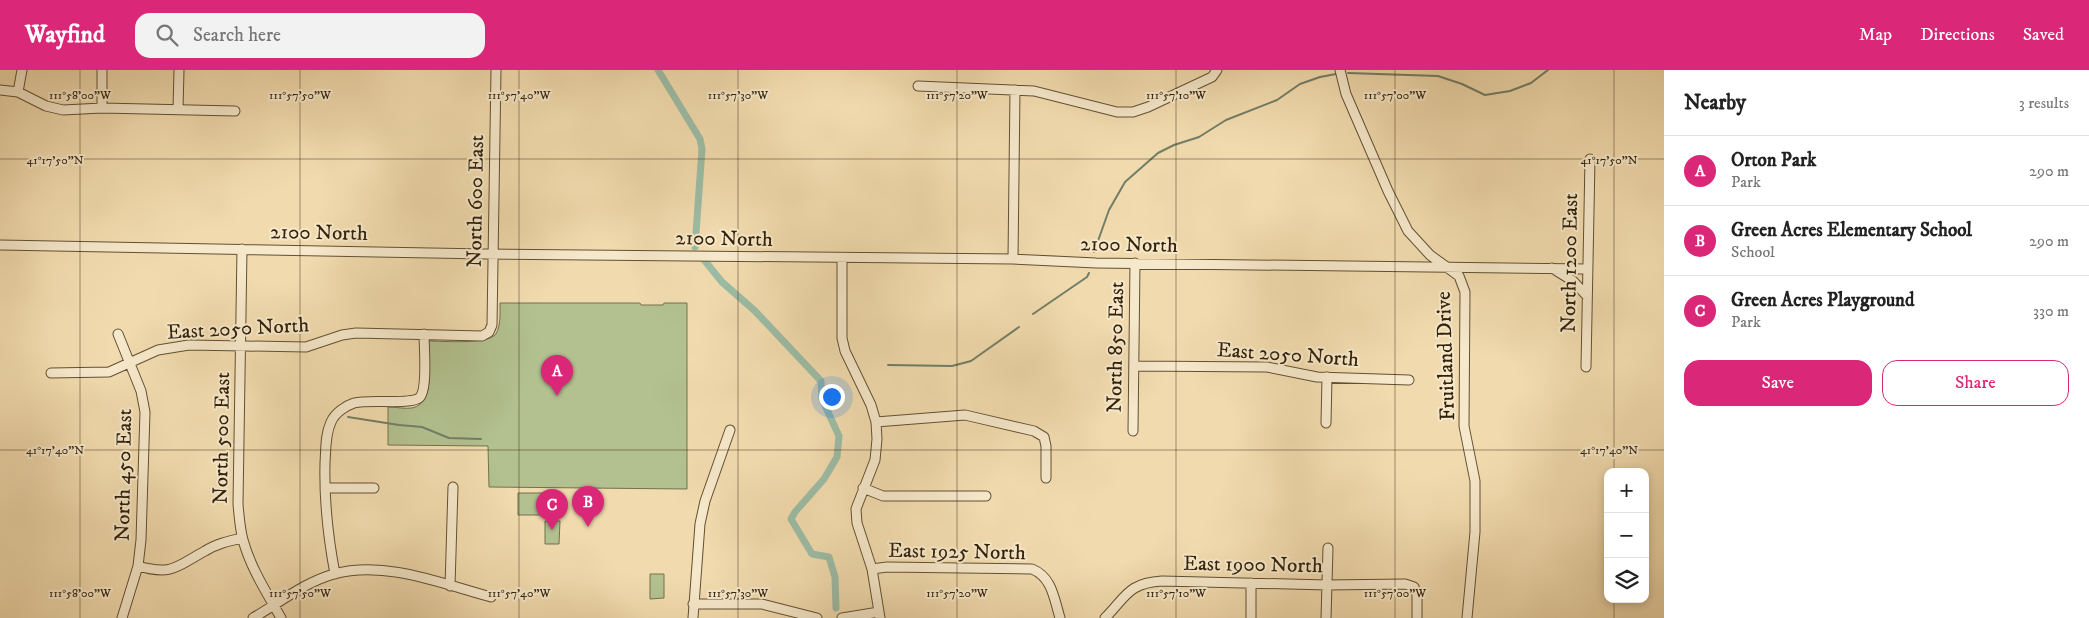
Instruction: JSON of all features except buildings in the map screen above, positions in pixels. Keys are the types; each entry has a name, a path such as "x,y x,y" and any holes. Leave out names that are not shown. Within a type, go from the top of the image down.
{"street":[{"path":"18,92 22,70"},
{"path":"102,70 102,108"},
{"path":"178,109 179,70"},
{"name":"North 600 East","path":"489,332 492,325 496,70"},
{"path":"918,86 1034,91 1117,112 1133,112 1148,107 1212,77 1217,70"},
{"name":"Fruitland Drive","path":"1340,70 1346,94 1388,191 1408,231 1430,255 1459,276 1465,292 1464,426 1475,481 1475,532 1467,618"},
{"path":"0,90 18,92 46,106 63,110 102,108 235,111"},
{"path":"1013,259 1015,90"},
{"name":"North 1200 East","path":"1586,366 1590,159"},
{"name":"2100 North","path":"0,245 493,254 1013,259 1135,263 1588,269"},
{"name":"North 500 East","path":"242,249 238,504 242,538 257,576 282,618"},
{"path":"842,258 842,338 845,351 871,405 876,422 875,460 856,509 857,522 872,569 879,615 842,618"},
{"name":"North 850 East","path":"1132,432 1135,366 1135,263"},
{"path":"1552,268 1573,282 1587,296"},
{"name":"East 2050 North","path":"51,373 109,372 158,350 173,347 306,347 342,335 356,333 482,336 489,332"},
{"name":"North 450 East","path":"118,334 141,391 145,412 141,540 138,566 122,618"},
{"path":"335,574 327,530 325,488 326,436 332,421 341,409 353,404 368,401 412,401 420,398 424,389 424,334"},
{"name":"East 2050 North","path":"1135,366 1267,367 1317,377 1409,380"},
{"path":"1326,423 1327,377"},
{"path":"876,422 965,414 1034,431 1044,437 1046,446 1046,478"},
{"path":"693,618 702,516 705,501 730,430"},
{"path":"450,586 453,487"},
{"path":"325,488 374,488"},
{"path":"863,488 883,496 986,496"},
{"path":"138,566 152,570 179,567 216,545 242,538"},
{"path":"1326,618 1328,548"},
{"name":"East 1925 North","path":"872,569 887,567 1032,569 1041,572 1047,578 1060,618"},
{"path":"254,618 315,582 335,574 370,570 404,573 491,597"},
{"name":"East 1900 North","path":"1105,618 1121,598 1135,587 1146,582 1327,585 1405,584 1414,587 1417,594 1417,618"},
{"path":"1251,583 1251,618"},
{"path":"693,604 762,604 817,618"}],"green space":[{"path":"500,303 640,303 641,305 663,305 664,303 687,303 687,489 489,487 488,446 388,445 388,407 412,408 420,404 428,390 427,341 475,341 491,337 496,334 499,327"},
{"path":"518,493 545,493 545,515 518,515"},
{"path":"545,521 560,521 559,544 545,544"},
{"path":"650,574 664,574 664,598 650,599"}],"waterway":[{"path":"658,70 700,139 702,149 695,247"},
{"path":"1348,73 1438,76 1462,84 1485,95 1510,91 1531,83 1548,70"},
{"path":"1094,252 1109,210 1125,182 1158,153 1174,145 1199,137 1226,120 1277,100 1300,84 1336,74"},
{"path":"705,261 722,282 755,311 821,381 822,399 839,436 837,457 824,479 791,519 812,554 829,557 835,577 836,608"},
{"path":"1033,314 1087,277 1089,273"},
{"path":"888,365 952,366 971,361 1019,327"},
{"path":"348,417 422,427 449,438 481,439"}],"place":[{"name":"Orton Park","path":"557,396"},
{"name":"Green Acres Elementary School","path":"588,527"},
{"name":"Green Acres Playground","path":"552,530"}]}
